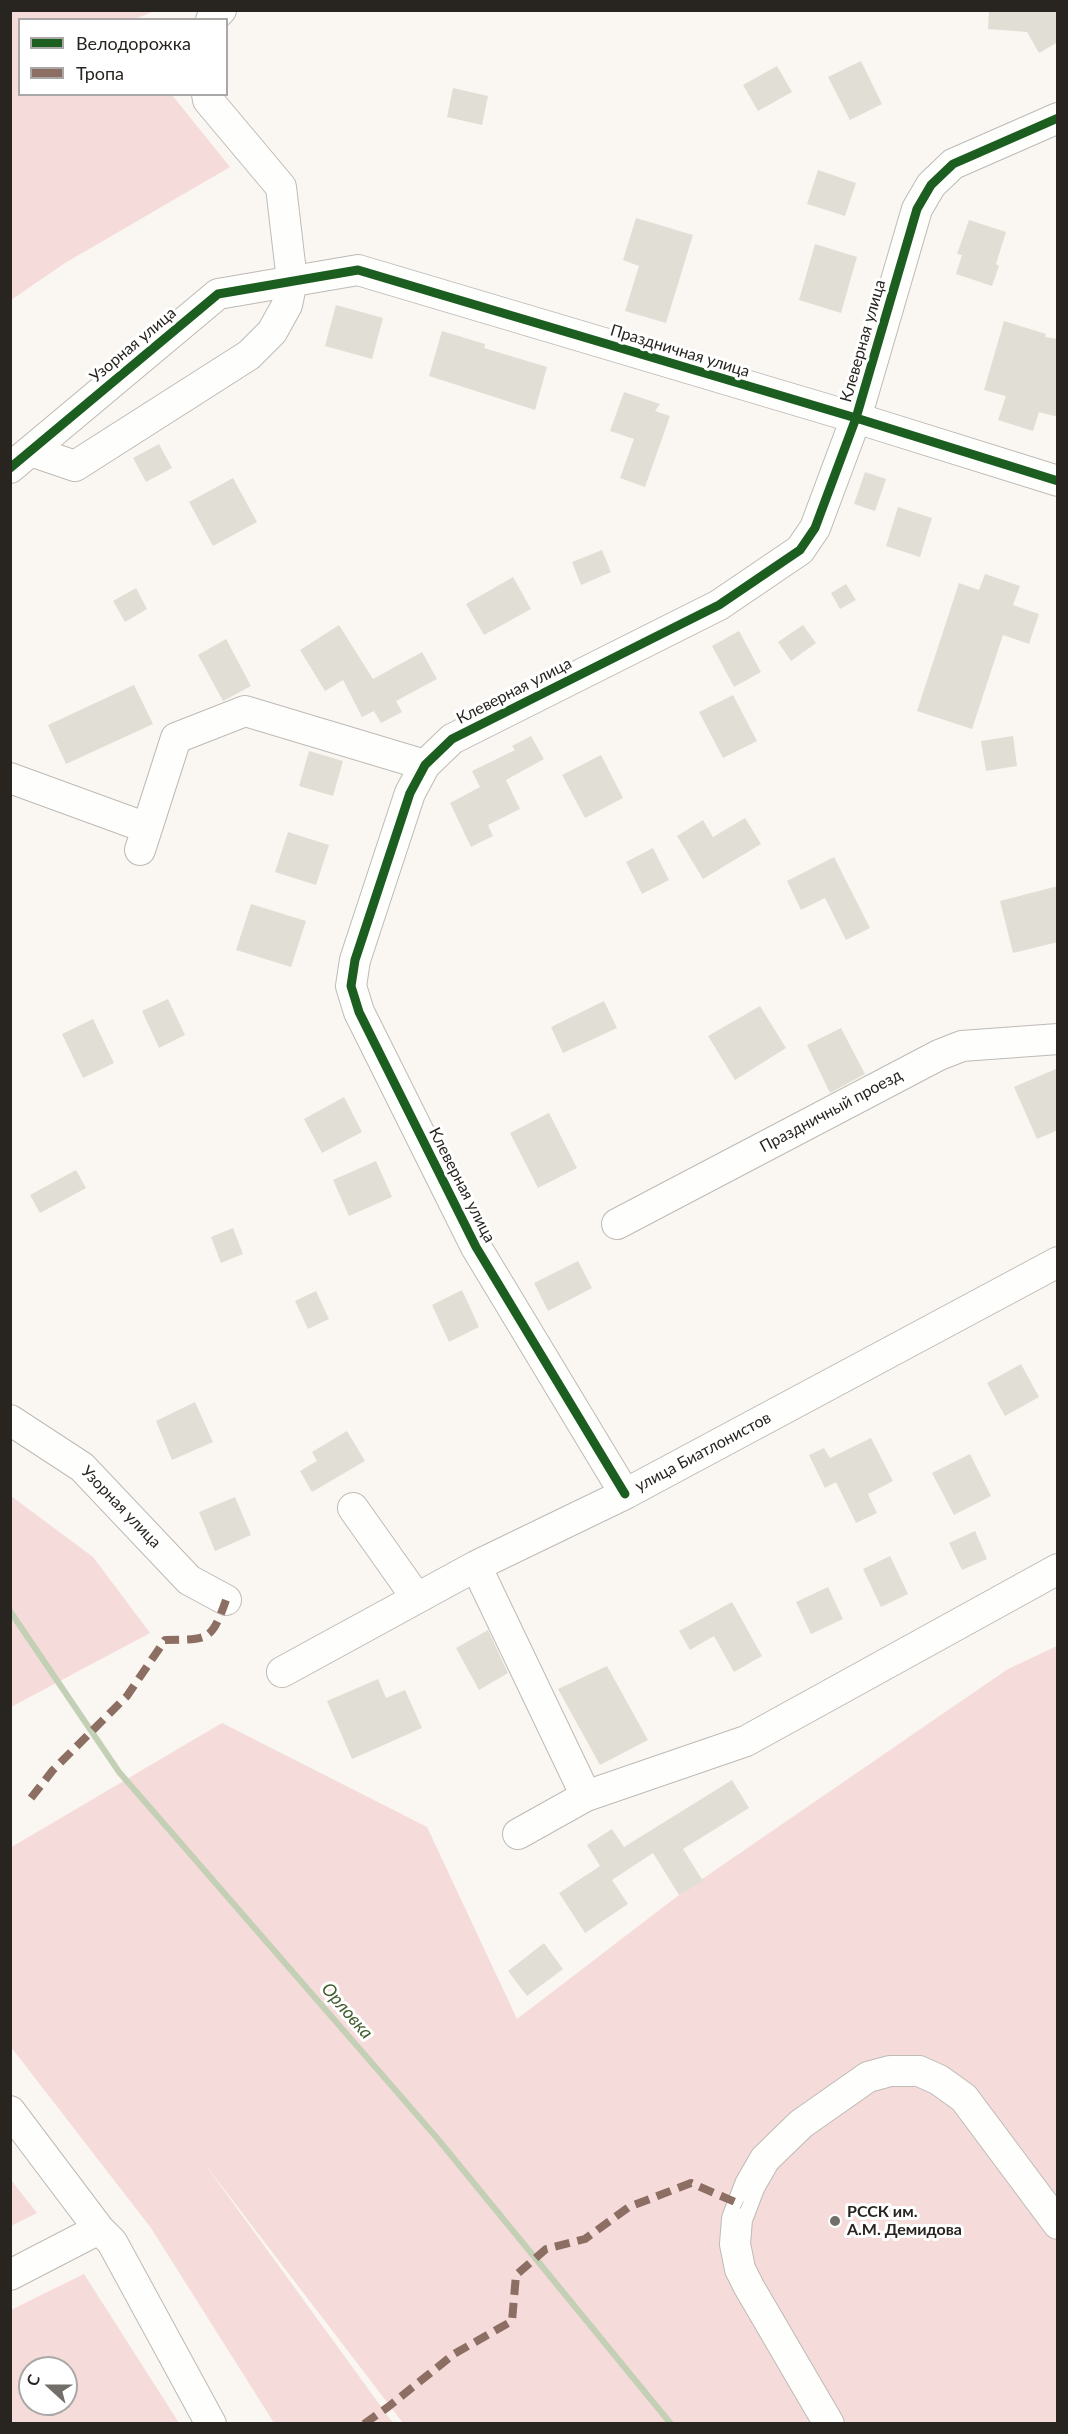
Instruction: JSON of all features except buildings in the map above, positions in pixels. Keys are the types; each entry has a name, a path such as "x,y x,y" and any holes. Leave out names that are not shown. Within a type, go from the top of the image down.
{"street":[{"path":"21,459 75,466 249,355 273,332 286,305 292,281 281,188 208,100 207,96"},
{"name":"Клеверная улица","path":"625,1494 476,1247 359,1012 351,986 355,960 410,793 425,765 452,739 719,605 800,550 814,528 856,418 917,209 931,185 953,164 1058,118"},
{"name":"Праздничная улица","path":"292,281 358,270 856,418 1058,481"},
{"name":"Узорная улица","path":"21,459 218,294 292,281"},
{"path":"10,778 144,839 176,738 245,711 425,765"},
{"name":"Праздничный проезд","path":"617,1224 939,1055 962,1046 1058,1039"},
{"name":"улица Биатлонистов","path":"282,1672 476,1566 625,1494 1058,1262"},
{"name":"Узорная улица","path":"10,1420 82,1467 189,1580 226,1600"},
{"path":"353,1508 416,1598"},
{"path":"476,1566 586,1796"},
{"path":"518,1834 586,1796 746,1741 1058,1569"},
{"path":"829,2424 748,2287 740,2269 735,2244 737,2219 750,2185 765,2159 801,2124 868,2078 890,2070 920,2071 939,2080 964,2097 1058,2224"},
{"path":"10,2111 99,2229 112,2242 211,2424"},
{"path":"10,2275 99,2229"}],"shaded area":[{"path":"11,10 154,11 137,18 18,18 18,96 173,96 230,167 65,263 11,300"},
{"path":"11,1496 93,1557 150,1633 11,1707"},
{"path":"1057,1646 1057,2423 403,2423 201,2159 393,2423 274,2423 151,2228 11,2047 10,1848 222,1723 427,1827 517,2019 679,1895 1008,1669"},
{"path":"11,2180 37,2213 10,2226"},
{"path":"84,2274 179,2423 11,2423 11,2310"}],"waterway":[{"name":"Орловка","path":"10,1611 119,1772 437,2138 671,2424"}],"marked path":[{"path":"31,1798 53,1770 127,1696 165,1640 200,1638 206,1635 212,1631 226,1600"},
{"path":"364,2424 454,2354 512,2321 516,2275 546,2249 585,2239 629,2207 691,2183 742,2205"}],"cycle path":[{"path":"625,1494 476,1247 359,1012 351,986 355,960 410,793 425,765 452,739 719,605 800,550 815,528 856,418 917,209 931,185 953,164 1058,118"},
{"path":"10,468 218,294 358,270 856,418 1058,481"}],"place":[{"name":"РССК им. А.М. Демидова","path":"835,2221"}]}
